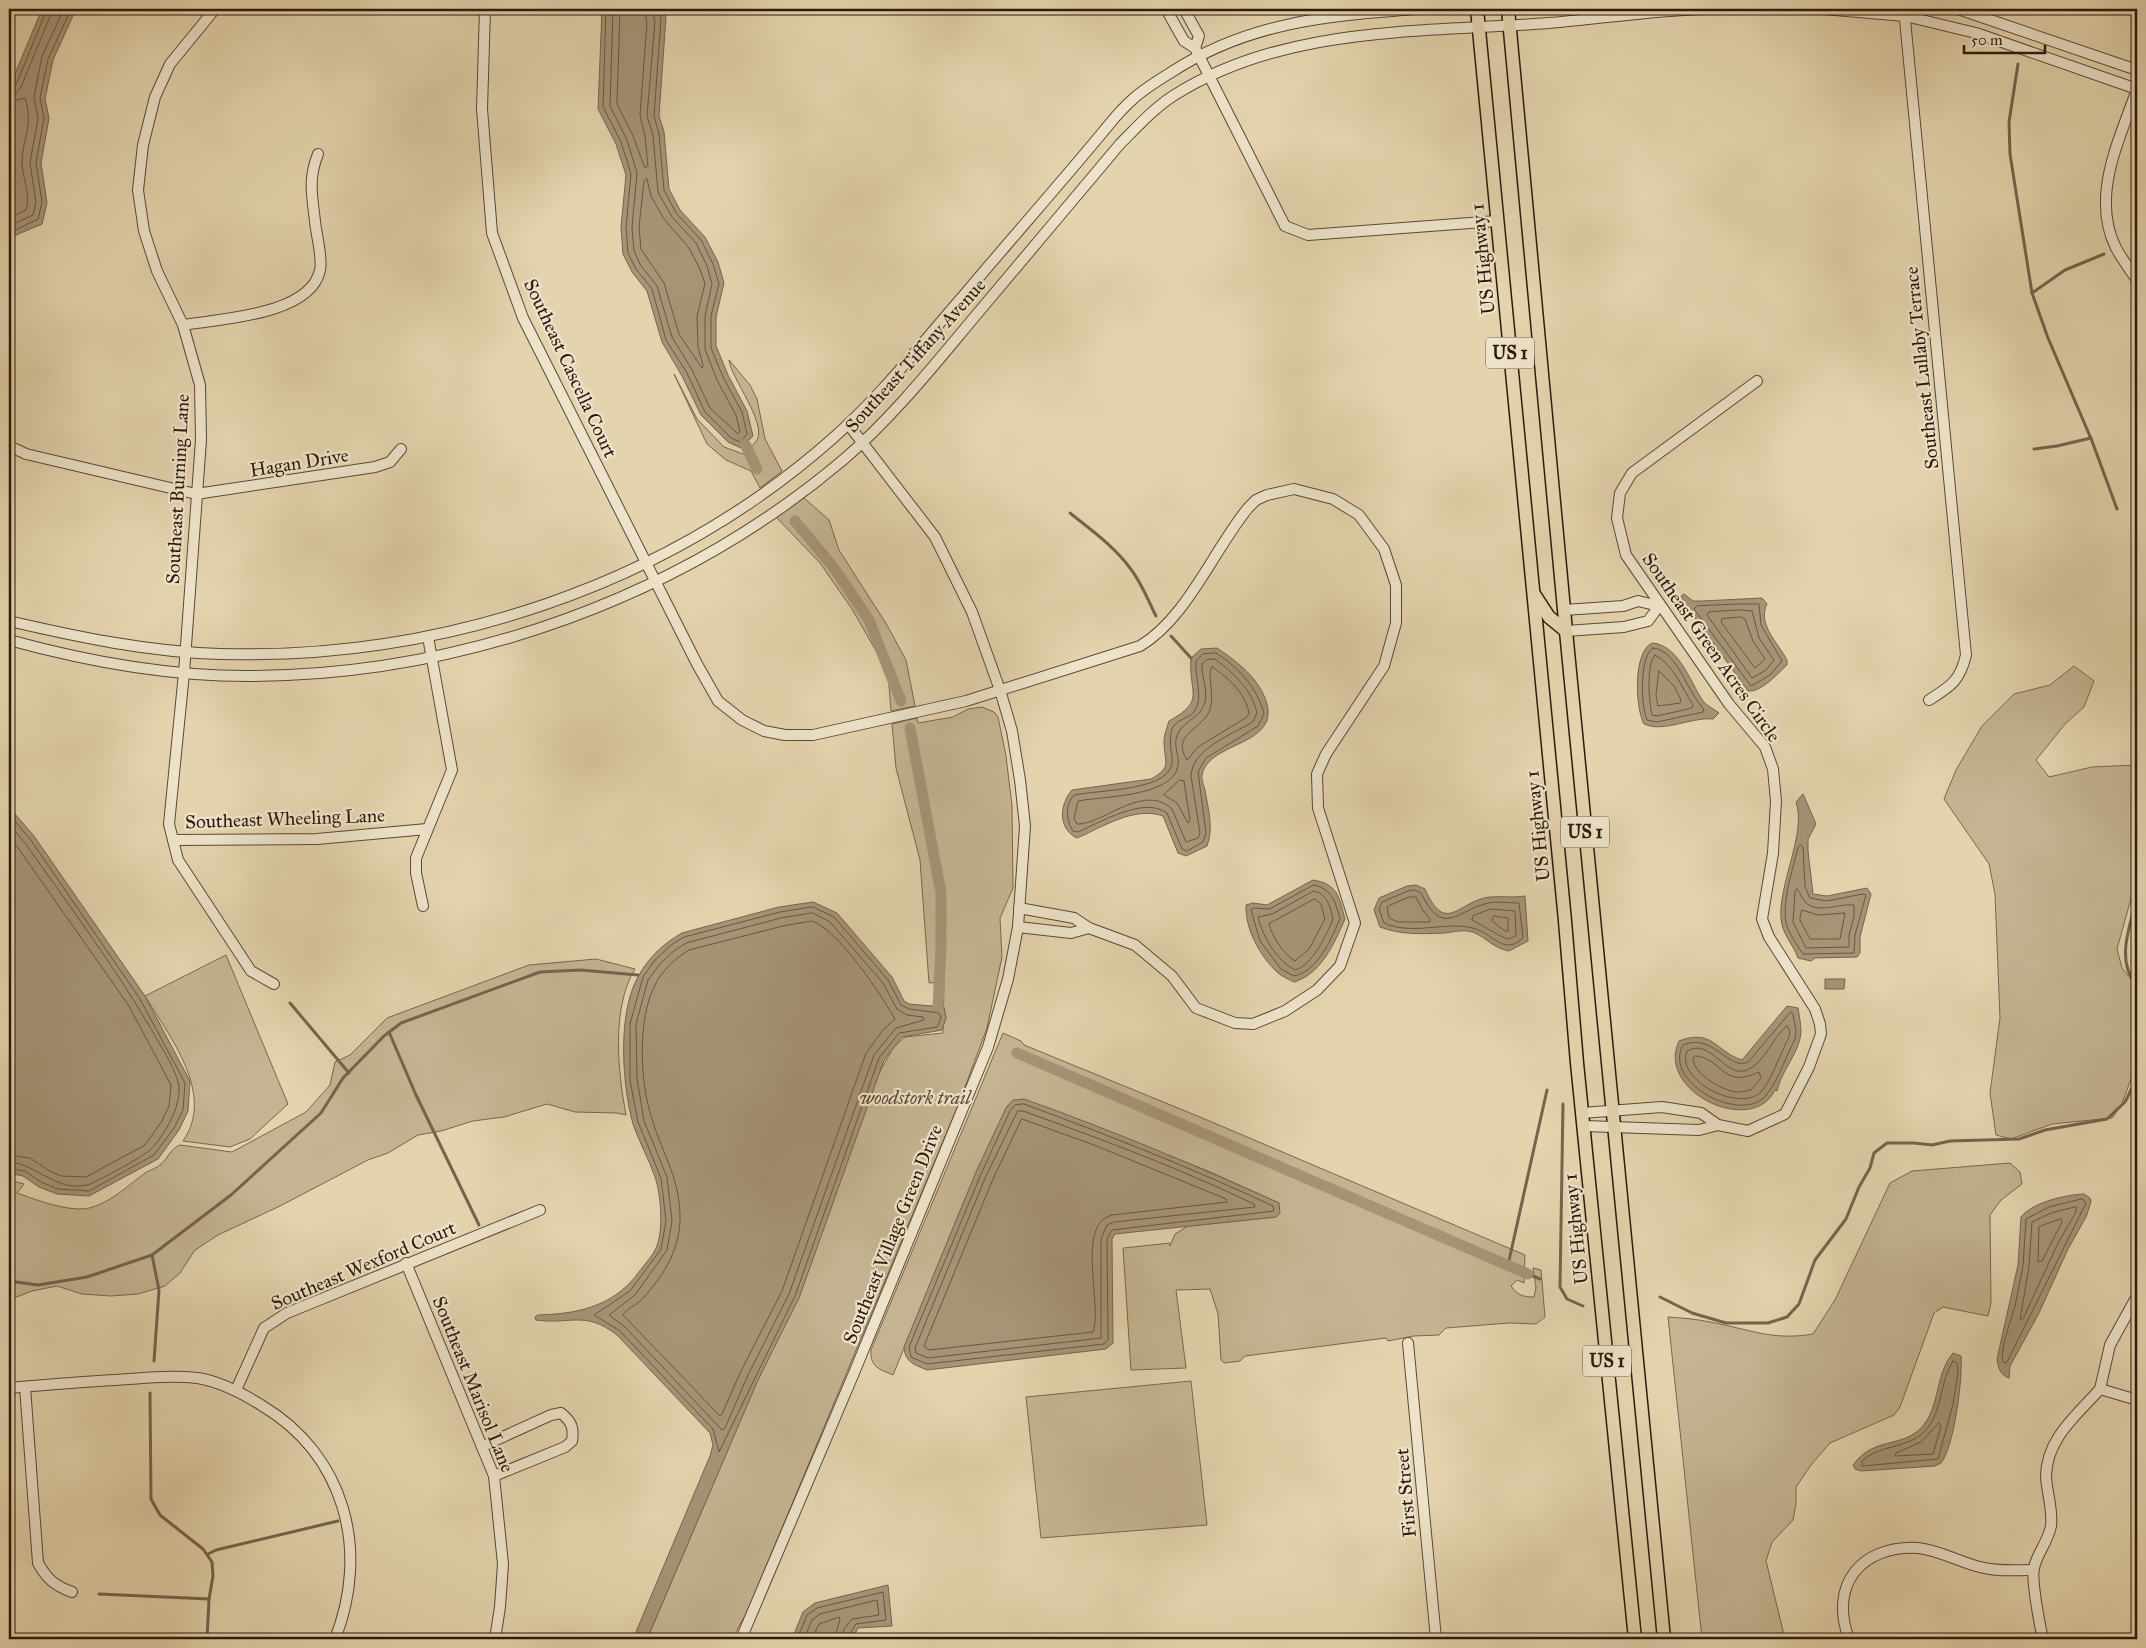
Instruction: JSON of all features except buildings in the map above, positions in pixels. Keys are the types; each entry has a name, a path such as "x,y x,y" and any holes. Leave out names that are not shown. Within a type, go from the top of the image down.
{"main road":[{"name":"US Highway 1","path":"1477,9 1582,1113 1635,1639"},
{"name":"US 1","path":"1508,9 1612,1112 1664,1639"},
{"path":"1533,592 1549,617 1566,631"}],"street":[{"name":"Southeast Burning Lane","path":"215,9 170,64 155,97 143,145 138,190 144,231 154,263 183,325 200,385 201,440 184,652 184,673 169,824 178,860 251,971 274,984"},
{"name":"Southeast Cascella Court","path":"485,9 482,109 492,233 523,318 697,664 718,700 742,720 764,731 785,735 813,735 966,702 1140,646 1154,638 1186,599 1216,552 1248,508 1256,500 1267,495 1294,489 1333,499 1359,514 1384,549 1396,585 1396,624 1384,666 1326,754 1317,774 1318,808 1355,922 1340,966 1317,990 1285,1011 1253,1024 1235,1023 1196,1008 1172,976 1135,945 1089,928 1074,918 1019,908"},
{"path":"1166,9 1184,42 1196,51 1285,226 1308,235 1497,221"},
{"path":"1184,9 1199,36 1196,51"},
{"name":"Southeast Tiffany Avenue","path":"9,621 84,637 184,652 259,654 339,650 428,637 496,621 598,585 647,563 766,491 848,424 885,386 1126,106 1196,51 1274,26 1338,15 1416,9"},
{"name":"Southeast Tiffany Avenue","path":"9,640 70,657 184,673 265,676 338,671 431,658 496,643 596,608 656,582 710,552 778,509 841,461 904,400 1120,144 1147,117 1172,97 1208,75 1257,55 1332,38 1546,24 1706,9"},
{"path":"1823,9 1906,11 1976,33 2137,89 2106,182 2106,213 2116,247 2137,280"},
{"path":"1958,9 2137,70"},
{"name":"Southeast Lullaby Terrace","path":"1906,11 1966,655 1962,673 1952,685 1929,700"},
{"path":"183,325 253,314 296,302 311,290 321,270 310,178 318,154"},
{"name":"Southeast Green Acres Circle","path":"1582,1113 1662,1107 1700,1113 1718,1125 1748,1131 1785,1114 1809,1067 1821,1034 1820,1024 1806,994 1768,937 1762,919 1774,853 1776,801 1773,769 1764,747 1729,704 1673,621 1659,606 1626,555 1617,518 1620,493 1632,473 1757,381"},
{"name":"Southeast Village Green Drive","path":"741,1639 858,1364 988,1047 1008,979 1018,927 1025,826 1012,731 1000,690 972,612 935,537 848,424"},
{"path":"9,446 26,454 196,494"},
{"name":"Hagan Drive","path":"196,494 374,467 390,462 401,449"},
{"path":"1564,610 1623,606 1638,602 1659,606 1648,621 1624,627 1566,631"},
{"path":"423,906 416,873 416,858 452,770 428,637"},
{"name":"Southeast Wheeling Lane","path":"173,840 317,839 427,829"},
{"path":"1018,927 1070,933 1089,928"},
{"name":"Southeast Green Acres Circle","path":"1584,1126 1700,1130 1718,1125"},
{"name":"Southeast Wexford Court","path":"236,1390 264,1328 287,1313 540,1210"},
{"name":"Southeast Marisol Lane","path":"406,1263 494,1476 503,1564 500,1607 495,1639"},
{"path":"2043,1639 2033,1570 2048,1540 2051,1524 2046,1476 2048,1460 2052,1446 2059,1435 2100,1389 2110,1345 2137,1296"},
{"name":"First Street","path":"1408,1343 1436,1639"},
{"path":"9,1388 149,1377 199,1378 236,1390 273,1412 304,1438 331,1478 348,1523 351,1562 347,1599 334,1639"},
{"path":"25,1386 38,1563 45,1576 56,1586 72,1592"},
{"path":"2100,1389 2137,1400"},
{"path":"483,1446 561,1413 570,1420 574,1430 572,1441 565,1447 494,1476"},
{"path":"1849,1639 1844,1624 1842,1601 1848,1581 1861,1565 1875,1556 1918,1548 1936,1552 1980,1568 1999,1571 2033,1570"}],"green space":[{"path":"729,360 750,385 757,399 765,439 782,471 760,488 751,471 726,460 707,444 674,374 697,419 724,447 743,454 756,442 759,432 753,412 731,368"},
{"path":"803,497 829,520 839,550 887,625 906,660 915,706 891,711 888,672 852,609 820,563 776,517"},
{"path":"2074,666 2094,681 2084,707 2065,724 2036,760 2049,777 2092,767 2137,765 2137,877 2117,949 2122,968 2137,986 2137,1063 2121,1106 2112,1118 2052,1124 2011,1139 1996,1135 1990,1093 2000,1018 1995,894 1989,864 1944,799 1956,770 1982,726 2014,694 2050,685"},
{"name":"woodstork trail","path":"982,707 994,712 998,717 1006,756 1012,806 1013,888 1000,918 1002,957 987,1028 959,1103 747,1612 732,1639 647,1639 754,1388 802,1288 874,1082 893,1048 905,1037 943,1033 944,982 929,983 920,860 896,768 892,724 917,718 918,723 953,717 968,709"},
{"path":"226,955 288,1104 250,1139 230,1147 183,1141 192,1123 194,1104 192,1085 176,1047 145,996"},
{"path":"596,959 635,969 627,985 619,1021 619,1060 626,1115 575,1112 547,1104 504,1117 473,1121 441,1131 418,1135 388,1153 368,1160 280,1206 218,1235 195,1250 180,1273 165,1286 138,1294 111,1296 82,1294 57,1286 32,1291 9,1300 9,1180 24,1184 17,1193 44,1202 75,1209 93,1207 114,1197 145,1173 159,1165 180,1145 232,1152 306,1112 330,1085 335,1062 350,1055 387,1018 529,965"},
{"path":"1003,1033 1021,1041 1024,1045 1200,1117 1525,1255 1524,1283 1517,1280 1511,1286 1521,1295 1534,1297 1536,1288 1533,1268 1541,1270 1545,1317 1536,1324 1509,1323 1446,1328 1439,1335 1414,1336 1388,1341 1386,1338 1245,1356 1240,1361 1224,1363 1221,1360 1218,1314 1210,1289 1176,1290 1186,1368 1131,1370 1123,1248 1170,1243 1170,1246 1175,1234 1188,1226 1276,1217 1279,1203 1208,1171 1043,1106 1008,1105 965,1199 893,1375 876,1367 872,1360 871,1350"},
{"path":"2010,1163 2020,1172 2022,1184 2001,1200 1990,1215 1991,1303 1988,1316 1943,1307 1934,1313 1900,1407 1894,1415 1830,1443 1811,1465 1796,1487 1796,1504 1793,1520 1772,1542 1766,1561 1785,1639 1702,1639 1668,1317 1705,1321 1773,1335 1798,1336 1813,1334 1835,1300 1890,1183 1912,1171"},
{"path":"1191,1381 1207,1525 1041,1538 1026,1397"}],"water":[{"path":"42,9 76,9 53,60 45,99 49,118 41,163 47,203 42,224 9,238 9,88"},
{"path":"602,9 661,9 666,17 659,116 664,132 669,189 680,210 705,237 718,262 724,283 716,317 716,346 728,375 747,411 753,436 741,448 728,442 701,415 682,376 662,342 647,291 632,272 623,254 621,227 626,175 616,144 598,109"},
{"path":"1684,594 1693,601 1762,598 1767,604 1765,619 1767,626 1787,660 1787,665 1764,686 1748,691 1687,607 1681,596"},
{"path":"1652,643 1670,650 1677,657 1703,701 1719,713 1713,719 1695,720 1660,727 1644,724 1639,705 1639,668 1641,657 1646,648"},
{"path":"1217,648 1233,659 1254,679 1264,695 1268,718 1262,728 1253,736 1216,756 1207,764 1202,780 1210,818 1207,846 1186,856 1178,853 1163,816 1152,814 1141,814 1119,819 1077,838 1071,834 1066,829 1062,816 1065,803 1072,790 1151,779 1162,771 1166,763 1164,739 1169,721 1181,714 1192,701 1191,658 1201,649"},
{"path":"1803,794 1816,824 1808,839 1813,894 1827,896 1867,888 1871,894 1860,937 1860,953 1857,957 1815,958 1811,961 1798,958 1783,929 1781,905 1798,828 1796,802"},
{"path":"9,807 34,836 145,996 190,1081 188,1111 179,1130 158,1159 89,1196 57,1194 39,1187 23,1176 9,1173"},
{"path":"1313,880 1333,888 1339,898 1345,919 1326,957 1312,972 1294,982 1277,972 1259,950 1248,923 1246,905 1253,903 1267,905"},
{"path":"1416,885 1425,889 1440,911 1447,913 1454,912 1479,899 1525,896 1528,941 1509,951 1497,947 1473,932 1468,931 1428,934 1396,931 1380,927 1374,910 1379,898 1407,886"},
{"path":"813,902 837,913 892,977 904,1001 909,1004 944,1007 946,1018 942,1030 902,1037 884,1060 799,1298 758,1380 647,1639 633,1639 710,1456 713,1445 710,1433 617,1335 606,1327 587,1321 548,1321 536,1320 535,1317 538,1315 566,1313 604,1302 626,1287 656,1248 661,1223 657,1184 633,1124 624,1069 627,1008 632,990 647,962 669,941 682,933 779,907"},
{"path":"1825,979 1845,979 1844,989 1825,989"},
{"path":"1787,1006 1798,1008 1801,1029 1800,1039 1777,1091 1775,1090 1764,1103 1747,1109 1729,1109 1710,1102 1693,1091 1681,1077 1675,1060 1679,1041 1700,1037 1707,1039 1742,1060"},
{"path":"1024,1099 1121,1136 1279,1203 1280,1213 1276,1217 1115,1234 1112,1239 1113,1343 1106,1349 927,1370 908,1359 904,1347 976,1172 1006,1108 1013,1100"},
{"path":"2084,1194 2090,1198 2091,1202 2086,1217 2068,1249 2039,1313 2010,1366 2009,1378 2006,1377 1999,1368 1997,1359 2018,1265 2021,1217 2041,1203"},
{"path":"1953,1353 1961,1356 1959,1395 1954,1428 1946,1455 1941,1463 1935,1466 1861,1471 1855,1469 1853,1465 1870,1450 1905,1438 1914,1434 1922,1427 1932,1410 1943,1370"},
{"path":"888,1585 892,1626 858,1628 852,1639 792,1639 803,1612 815,1603"}],"waterway":[{"path":"2018,64 2009,122 2010,154 2032,293 2048,338 2092,441 2117,509"},
{"path":"2032,293 2065,270 2104,254"},
{"path":"2034,449 2091,438"},
{"path":"745,444 757,469"},
{"path":"1070,513 1124,560 1138,579 1156,616"},
{"path":"795,521 834,568 869,620 901,701"},
{"path":"1171,636 1191,658"},
{"path":"910,728 941,893 938,1007"},
{"path":"2137,897 2128,931 2125,954 2130,976 2137,986"},
{"path":"9,1281 38,1285 87,1277 152,1255 231,1195 321,1113 343,1078 384,1036 401,1023 540,972 580,970 638,975"},
{"path":"290,1003 349,1073"},
{"path":"389,1032 416,1095 479,1225"},
{"path":"1017,1053 1528,1274"},
{"path":"1660,1297 1692,1313 1726,1323 1768,1323 1787,1317 1799,1304 1815,1260 1846,1219 1859,1187 1870,1168 1874,1153 1887,1143 1932,1145 1950,1141 2019,1139 2045,1130 2107,1119 2125,1102 2137,1078"},
{"path":"1508,1265 1547,1090"},
{"path":"1563,1104 1560,1287 1567,1299 1583,1306"},
{"path":"152,1255 159,1290 154,1361"},
{"path":"1528,1274 1540,1279"},
{"path":"150,1393 151,1499 160,1515 203,1549 212,1562 213,1576 209,1599 207,1639"},
{"path":"208,1554 216,1550 338,1521"},
{"path":"99,1594 209,1599"}]}
